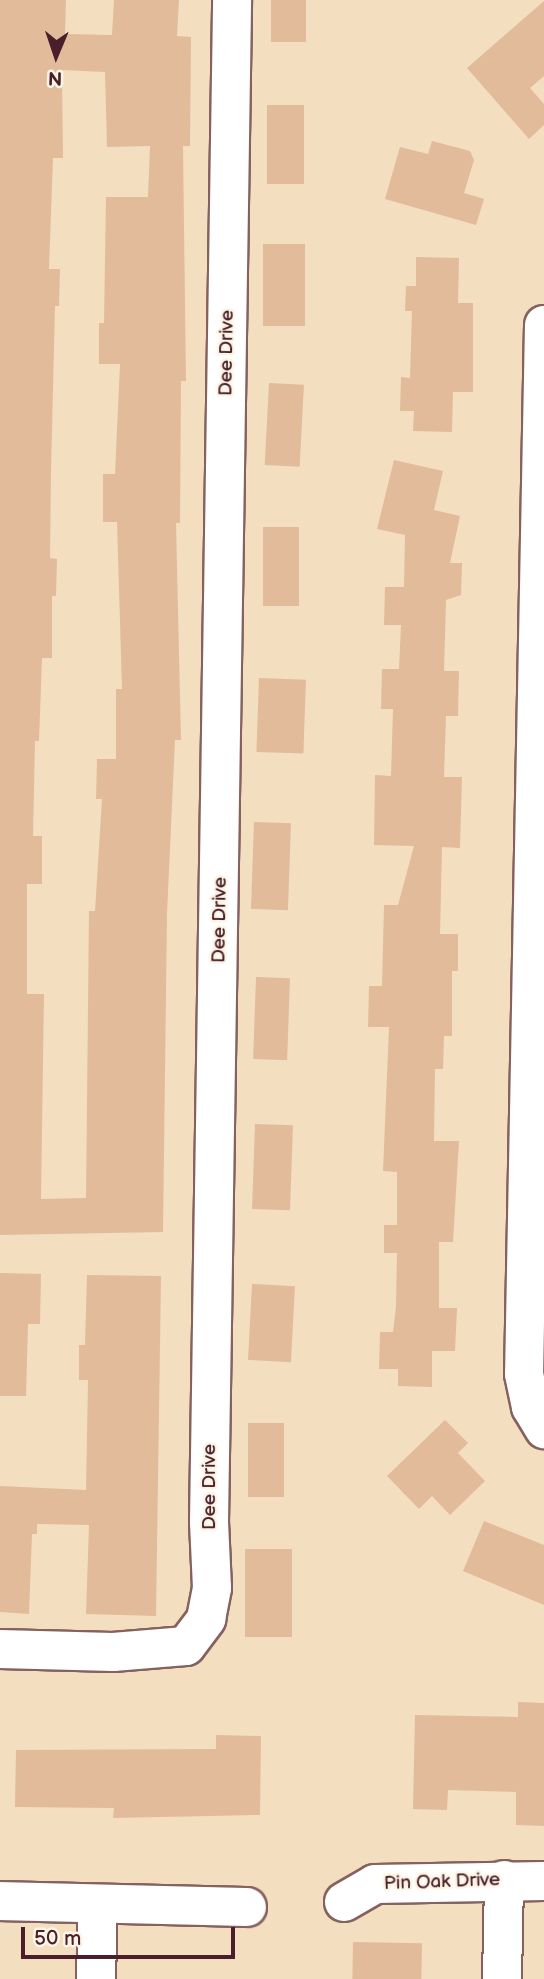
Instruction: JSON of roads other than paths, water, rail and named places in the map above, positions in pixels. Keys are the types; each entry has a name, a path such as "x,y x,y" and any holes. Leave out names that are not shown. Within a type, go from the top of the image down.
{"street":[{"name":"Dee Drive","path":"0,1649 113,1652 186,1646 206,1619 212,1588 209,1522 232,0"},
{"path":"544,325 524,1374 531,1407 544,1429"},
{"path":"502,1979 503,1880"},
{"name":"Pin Oak Drive","path":"344,1902 375,1884 544,1881"},
{"path":"0,1900 247,1907"},
{"path":"96,1979 98,1904"}]}
